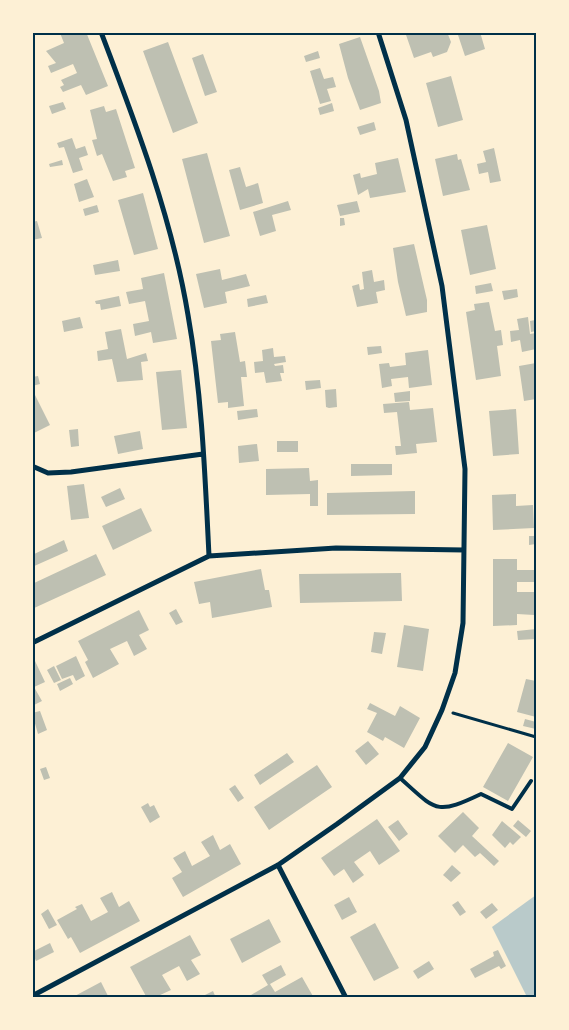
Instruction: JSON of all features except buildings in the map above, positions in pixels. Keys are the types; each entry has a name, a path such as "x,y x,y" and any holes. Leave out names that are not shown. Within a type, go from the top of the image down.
{"street":[{"path":"101,32 129,104 165,217 188,313 198,383 209,556"},
{"path":"32,996 278,865 400,778 425,747 442,710 455,672 463,623 465,469 442,286 406,120 378,32"},
{"path":"32,466 48,473 71,472 203,454"},
{"path":"32,643 209,556 336,548 464,550"},
{"path":"278,865 346,998"}],"lane":[{"path":"400,778 426,801 439,808 449,808 481,794 512,809 532,781"}],"path":[{"path":"442,710 536,737"}],"shaded area":[{"path":"536,895 536,997 527,997 492,927"}]}
